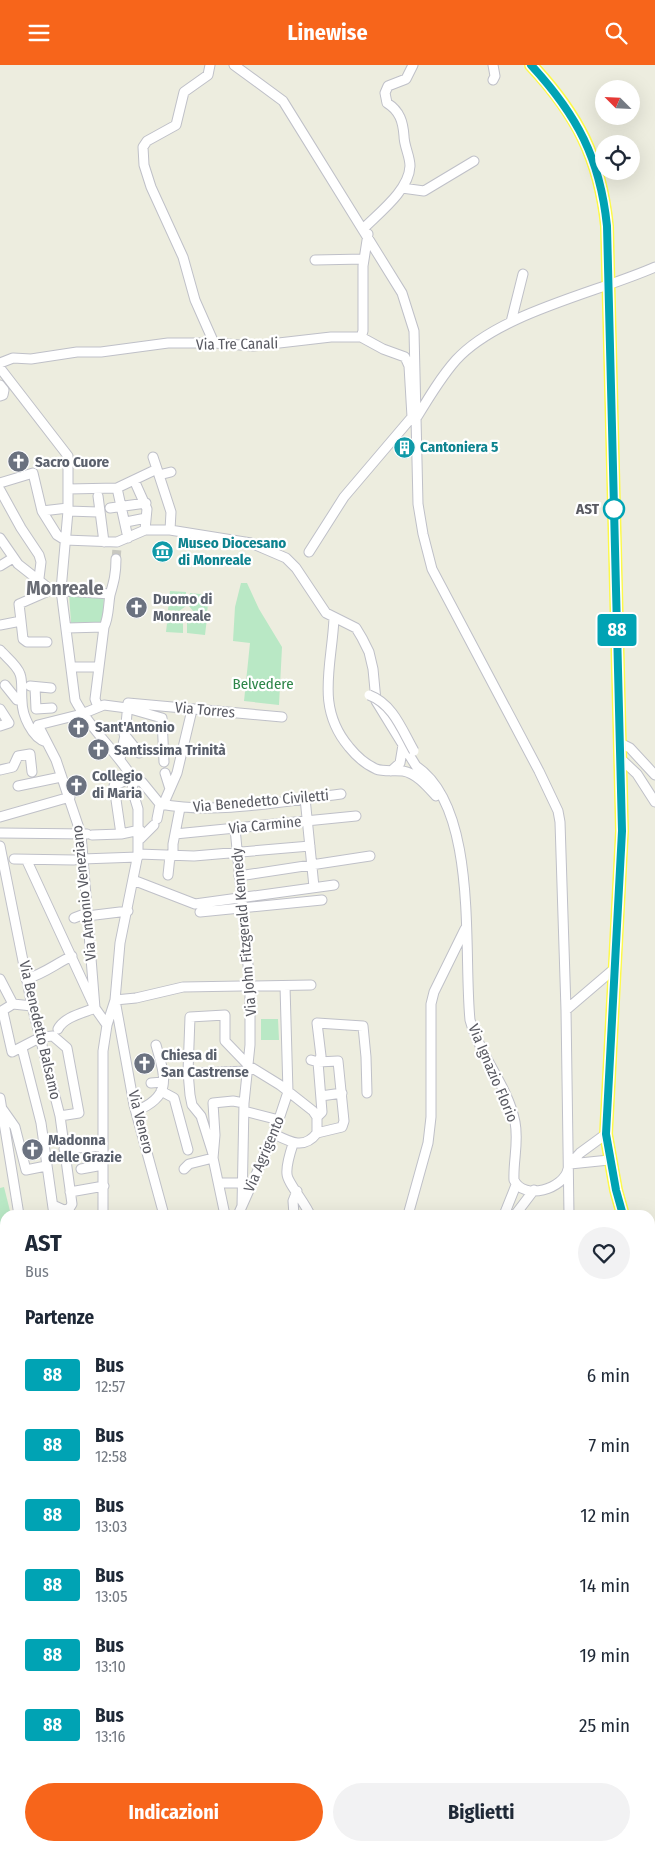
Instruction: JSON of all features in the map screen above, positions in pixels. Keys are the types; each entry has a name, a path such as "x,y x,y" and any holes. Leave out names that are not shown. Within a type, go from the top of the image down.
{"main road":[{"path":"531,65 554,90 573,116 594,159 604,197 609,285 622,831 606,1134 609,1160 622,1210"}],"street":[{"path":"210,65 208,75 184,92 176,125 147,141 143,147 142,156 151,187 183,257 196,299 214,343"},
{"path":"234,65 283,101 396,278 407,304 414,331 418,504 423,535 432,569 539,771 558,811 560,822 566,1010 567,1141 570,1164 569,1210"},
{"path":"361,337 366,231 402,188 410,167 404,125 395,108 387,103 385,93 388,86 406,79 413,65"},
{"path":"493,65 495,76 493,80"},
{"path":"402,188 424,191 474,161"},
{"path":"315,260 364,259"},
{"path":"309,552 344,497 415,417 457,359 511,321 655,267"},
{"path":"511,321 523,274"},
{"name":"Via Tre Canali","path":"0,363 13,358 31,359 77,352 101,352 168,343 214,343 253,346 331,337 361,337 405,357 409,366 415,417"},
{"path":"3,371 68,456 68,509 61,590 75,699 82,714 120,759 133,778 142,781 162,804"},
{"path":"0,385 4,390 3,395 0,396"},
{"path":"153,457 171,512 170,530"},
{"path":"68,489 98,492 117,488 158,472 171,472"},
{"path":"0,483 33,473 42,511 57,535 65,540 104,542 117,545 146,530 170,530 250,543 276,552 286,558 296,568 326,613 334,618 328,709 336,732 356,755 368,765 379,770 409,773 423,782 446,805"},
{"path":"134,480 146,503 146,530"},
{"path":"117,488 123,508 128,538"},
{"path":"0,490 21,528 39,555 41,563 39,578"},
{"path":"98,492 98,512 104,542"},
{"path":"110,508 123,508 146,503"},
{"path":"42,511 68,509 98,512"},
{"path":"126,522 146,518"},
{"path":"0,538 23,569 39,578 51,590"},
{"path":"0,566 13,558"},
{"path":"98,707 95,699 104,627 107,620 110,594 115,585 116,559"},
{"path":"46,642 26,642 23,639 19,604 51,590 110,594"},
{"name":"Via Ignazio Florio","path":"334,618 356,628 362,638 369,652 373,669 376,701 416,766 426,773 446,805 462,866 468,1005 474,1035 506,1099 516,1125 517,1144 514,1173 516,1185"},
{"path":"0,625 21,621"},
{"path":"67,628 104,627"},
{"path":"0,650 20,672 22,700 26,719 36,736 40,740 47,742"},
{"path":"71,667 99,667"},
{"path":"5,685 17,700 22,700"},
{"path":"22,685 51,688"},
{"path":"35,687 36,709 52,708"},
{"path":"369,695 382,700 390,710 426,773"},
{"path":"82,714 104,705 127,705 162,718 164,762"},
{"path":"120,759 127,705"},
{"name":"Via Torres","path":"127,705 282,717"},
{"path":"0,709 5,724"},
{"name":"Via Antonio Veneziano","path":"82,714 38,725 87,834 78,860 87,914 95,1008"},
{"path":"0,833 140,835 155,822 177,773 191,714"},
{"path":"122,733 139,753"},
{"path":"620,743 630,748 654,772"},
{"path":"392,771 400,763 403,745"},
{"path":"0,769 13,767 18,756 30,754 32,773"},
{"path":"621,759 637,774 655,802"},
{"path":"165,773 170,789"},
{"path":"621,781 637,774"},
{"path":"18,786 62,777"},
{"path":"121,835 114,786 133,778"},
{"path":"103,1210 103,1051 106,1025 115,1000 120,943 138,856 140,835 138,809 132,789 133,778"},
{"name":"Via Benedetto Civiletti","path":"162,804 180,808 233,807 341,794"},
{"path":"0,817 70,797"},
{"path":"305,798 314,887"},
{"path":"168,875 180,808"},
{"name":"Via Carmine","path":"175,834 356,816"},
{"name":"Via John Fitzgerald Kennedy","path":"235,828 250,986 248,1069 244,1107 242,1206"},
{"name":"Via Benedetto Balsamo","path":"0,846 2,868 26,979 60,1116 70,1192"},
{"path":"14,859 27,861 78,860 138,856 238,854 310,846"},
{"path":"239,876 370,856"},
{"path":"27,861 95,1008 106,1025"},
{"path":"133,880 195,904 334,885"},
{"path":"200,912 322,900"},
{"path":"74,918 87,914 128,911"},
{"path":"409,1210 428,1143 431,1117 431,1004 466,927"},
{"path":"26,979 44,973 53,965 72,956"},
{"path":"449,962 467,957"},
{"path":"566,1010 614,969"},
{"path":"0,979 12,1052 55,1032 61,1023 68,1019 95,1008"},
{"path":"115,1000 142,997 183,987 311,985"},
{"name":"Via Agrigento","path":"240,1210 274,1134 288,1092 285,986"},
{"name":"Via Venero","path":"115,1000 136,1111 163,1210"},
{"path":"6,1009 32,1006"},
{"path":"224,1210 213,1156 201,1116 192,1105 188,1072 190,1017 229,1015 225,1041 248,1069 280,1085 313,1111 317,1117 317,1133"},
{"path":"106,1025 120,1023"},
{"path":"317,1117 322,1112 315,1061 320,1055 317,1023 363,1026 366,1057 366,1093"},
{"path":"55,1032 67,1047 79,1113 60,1116"},
{"path":"156,1045 163,1082 174,1098 188,1150"},
{"path":"22,1048 41,1123 53,1210 69,1209 72,1204 70,1192 104,1186"},
{"path":"274,1134 293,1143 301,1144 310,1140 317,1133 342,1127 344,1121 338,1061 315,1061"},
{"path":"151,1083 163,1082 188,1072 248,1069"},
{"path":"136,1111 153,1104 163,1082"},
{"path":"320,1096 342,1093"},
{"path":"0,1098 18,1210"},
{"path":"213,1156 215,1135 213,1103 233,1101 279,1120"},
{"path":"2,1109 14,1127 26,1170 46,1166"},
{"path":"506,1210 516,1185 523,1189 534,1190 545,1189 560,1181 567,1174 570,1164 606,1134"},
{"path":"293,1143 286,1173 307,1210"},
{"path":"64,1149 103,1146"},
{"path":"184,1169 189,1164 213,1156"},
{"path":"570,1164 609,1160"},
{"path":"81,1169 103,1165"},
{"path":"219,1183 242,1183"},
{"path":"519,1210 534,1190"},
{"path":"294,1210 293,1201 297,1191"}],"green space":[{"name":"Belvedere","path":"241,583 247,583 259,609 282,647 279,705 244,701 250,643 233,641 235,607"},
{"path":"170,591 186,592 186,606 179,611 168,610"},
{"path":"69,593 104,595 103,622 71,623"},
{"path":"190,593 209,595 207,613 193,611 189,606"},
{"path":"168,614 179,615 183,620 183,633 166,632"},
{"path":"193,616 207,618 205,635 187,633 187,621"},
{"path":"261,1019 278,1019 279,1040 261,1040"},
{"path":"4,1187 10,1210 0,1210 0,1188"}],"tunnel":[{"path":"116,559 117,548"},
{"path":"114,727 120,731"}],"bus line":[{"name":"88","path":"531,65 562,100 586,141 594,159 604,197 607,226 622,831 606,1134 609,1160 622,1210"}],"place":[{"name":"Cantoniera 5","path":"404,447"},
{"name":"Sacro Cuore","path":"19,462"},
{"name":"AST","path":"614,509"},
{"name":"Museo Diocesano di Monreale","path":"162,552"},
{"name":"Duomo di Monreale","path":"137,608"},
{"name":"Sant'Antonio","path":"79,727"},
{"name":"Santissima Trinità","path":"98,750"},
{"name":"Collegio di Maria","path":"76,785"},
{"name":"Chiesa di San Castrense","path":"145,1064"},
{"name":"Madonna delle Grazie","path":"32,1149"}],"district":[{"name":"Monreale","path":"65,588"}]}
